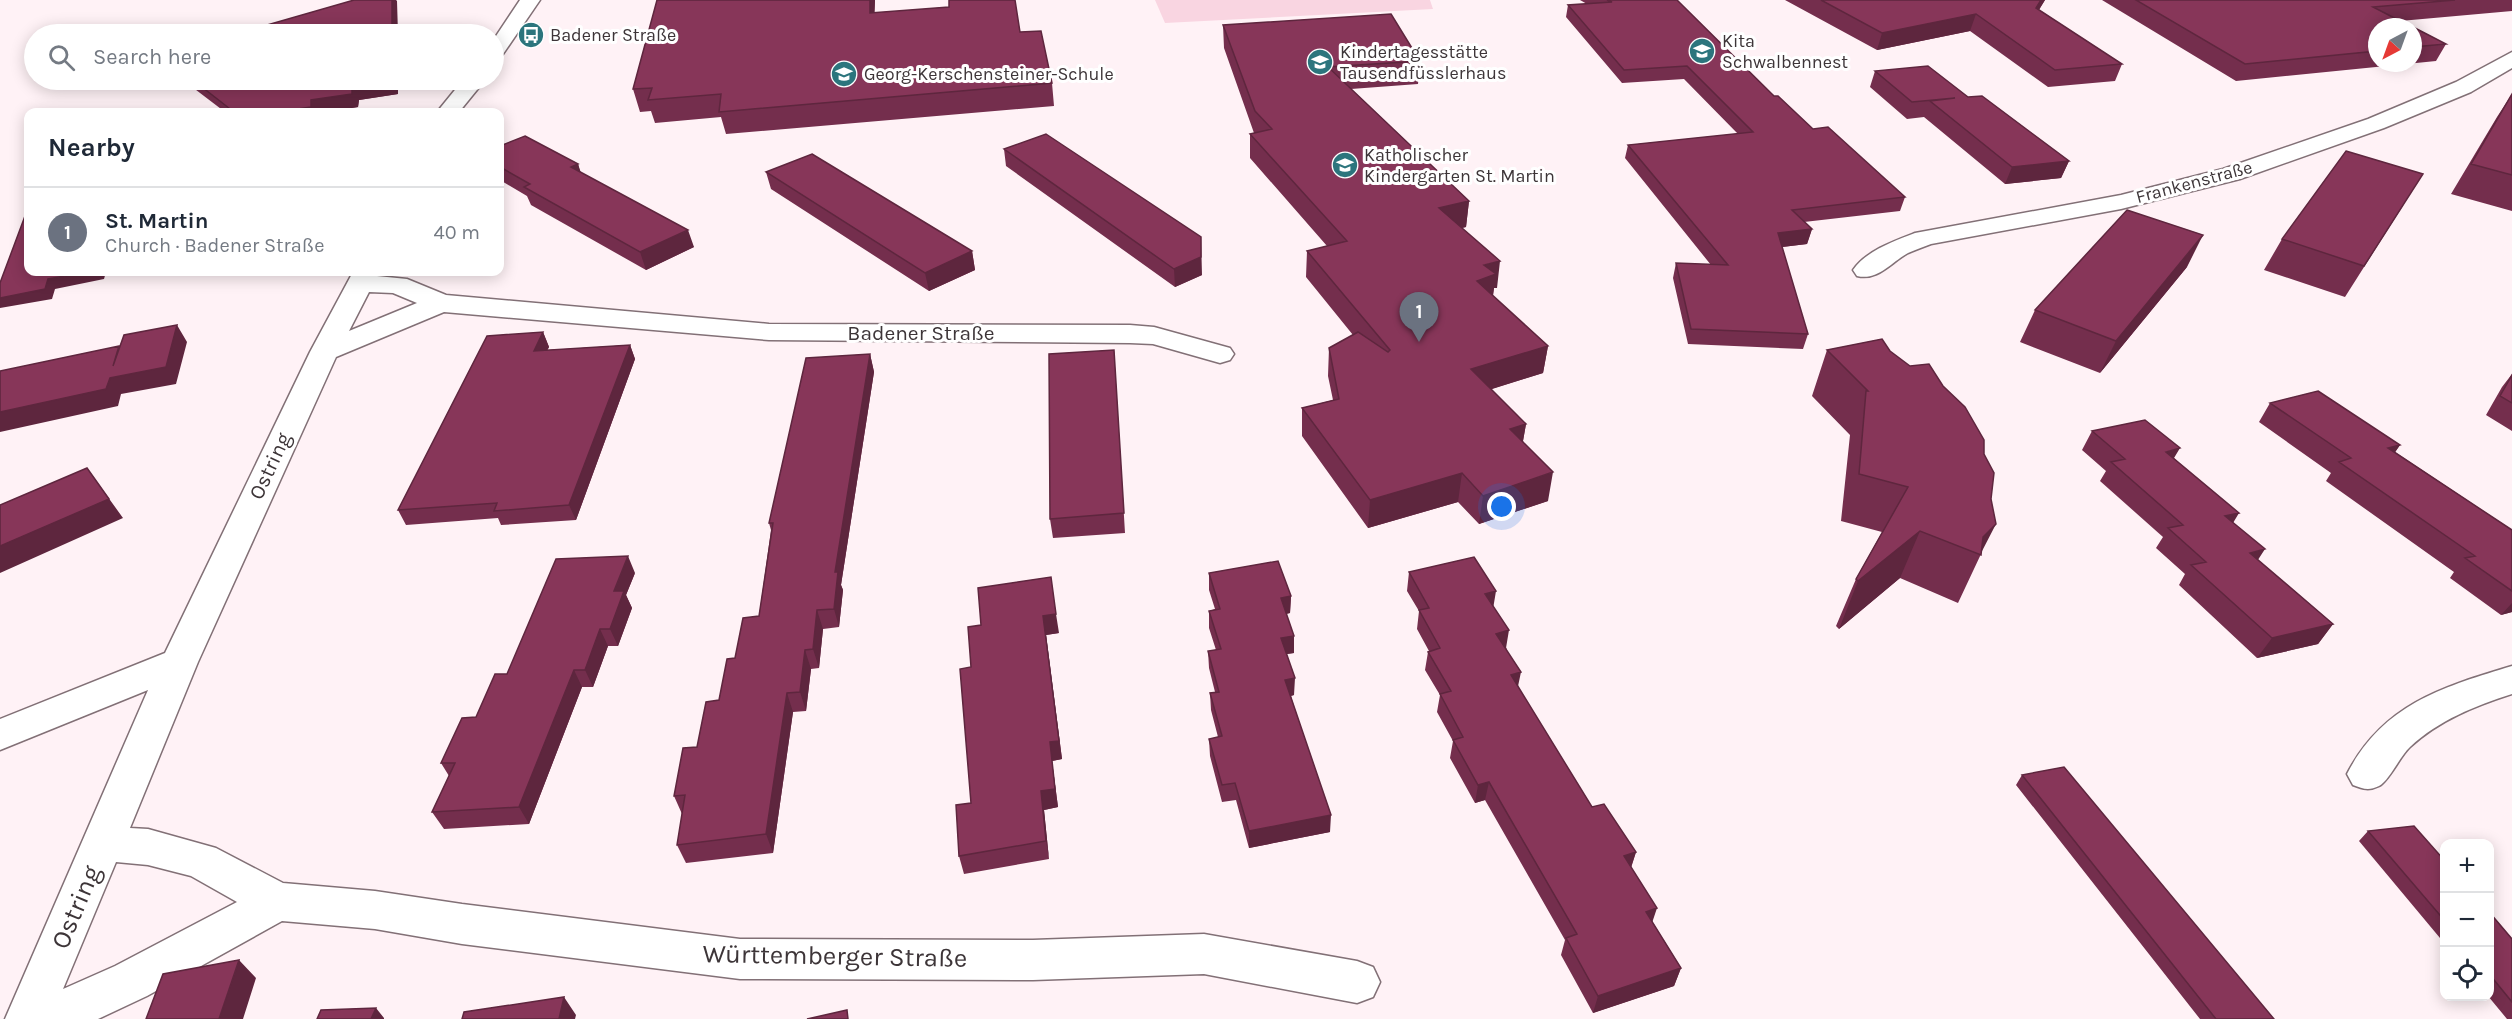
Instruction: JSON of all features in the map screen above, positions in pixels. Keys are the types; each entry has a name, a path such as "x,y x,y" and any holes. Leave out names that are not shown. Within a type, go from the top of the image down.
{"street":[{"path":"504,38 530,0"},
{"name":"Frankenstraße","path":"1866,270 1898,248 1924,238 2122,201 2252,167 2325,144 2463,87 2499,68 2512,58"},
{"path":"451,108 466,90"},
{"name":"Badener Straße","path":"363,277 397,285 441,303 769,332 1130,334 1154,336 1220,354"},
{"name":"Ostring","path":"28,1019 179,662 324,352 363,277"},
{"name":"Badener Straße","path":"324,352 441,303"},
{"path":"0,735 179,662"},
{"path":"2367,774 2395,737 2418,718 2459,697 2512,680"},
{"name":"Württemberger Straße","path":"104,843 148,847 201,861 278,902 375,910 462,924 740,959 1033,960 1204,954 1357,982"},
{"path":"48,1019 131,981 278,902"}],"shaded area":[{"path":"1155,0 1430,0 1433,9 1165,23"}],"building":[{"path":"354,0 392,0 392,24 270,24"},
{"path":"657,0 870,0 870,13 949,7 949,0 1015,0 1020,32 1041,31 1052,83 719,112 721,94 648,100 652,88 633,89"},
{"path":"1607,0 1677,0 1774,96 1778,96 1813,129 1828,127 1905,197 1792,210 1812,229 1778,233 1808,334 1691,329 1676,263 1728,265 1628,145 1753,132 1687,66 1624,70 1568,5 1612,2"},
{"path":"1821,0 2041,0 2036,8 2122,64 2055,70 1976,14 1882,33"},
{"path":"2136,0 2455,0 2373,7 2394,18 2368,18 2368,52 2245,64"},
{"path":"1391,14 1420,61 1328,67 1469,201 1439,208 1500,261 1484,265 1496,274 1477,281 1548,346 1471,369 1526,424 1510,429 1553,472 1483,496 1462,473 1370,500 1302,408 1339,399 1329,348 1358,332 1388,352 1390,350 1307,251 1347,241 1250,134 1272,129 1255,111 1223,25"},
{"path":"2422,32 2446,44 2422,46"},
{"path":"1928,66 1968,97 1982,96 2069,161 2012,167 1930,101 1955,98 1912,102 1875,71"},
{"path":"206,90 352,90 352,94 311,100 311,107 304,108 229,108"},
{"path":"2512,94 2512,175 2471,164"},
{"path":"1046,134 1201,237 1201,257 1174,269 1004,149"},
{"path":"525,136 578,164 571,167 688,230 640,252 524,187 530,184 504,169 504,144"},
{"path":"2346,151 2423,174 2364,266 2282,239"},
{"path":"812,154 972,251 925,273 766,172"},
{"path":"2127,210 2203,235 2116,341 2035,310"},
{"path":"24,219 24,276 65,276 48,279 45,289 0,298 0,283"},
{"path":"177,325 166,367 110,378 106,389 0,412 0,371 119,346 113,366 124,335"},
{"path":"543,332 534,351 630,345 569,505 494,511 497,503 398,510 487,336"},
{"path":"1882,339 1890,351 1910,366 1929,364 1943,386 1965,407 1984,440 1984,454 1994,473 1991,499 1996,524 1983,537 1981,555 1920,531 1858,581 1856,579 1908,487 1859,474 1866,391 1868,391 1827,350"},
{"path":"1114,350 1124,513 1050,519 1049,354"},
{"path":"870,354 835,572 838,572 834,609 817,610 813,649 805,650 800,692 787,693 766,834 677,845 685,795 674,796 683,748 697,747 706,702 719,700 727,659 735,658 743,618 759,616 773,523 769,523 806,358"},
{"path":"2512,375 2512,403 2500,396"},
{"path":"2318,391 2400,445 2388,448 2512,530 2512,591 2465,558 2475,556 2339,462 2351,458 2270,403"},
{"path":"2145,420 2180,448 2166,452 2239,513 2225,516 2265,549 2250,553 2333,624 2272,638 2191,565 2206,562 2168,528 2183,525 2111,462 2125,459 2092,431"},
{"path":"87,468 109,499 0,546 0,505"},
{"path":"628,556 614,591 624,591 610,629 600,629 585,670 574,670 519,807 432,812 455,763 441,763 462,718 476,717 495,674 507,674 556,559"},
{"path":"1474,557 1496,591 1485,594 1509,630 1496,634 1521,672 1511,675 1592,807 1604,804 1636,852 1624,856 1657,908 1646,912 1681,968 1598,996 1566,938 1577,934 1489,782 1478,785 1453,740 1463,737 1440,694 1451,691 1428,652 1440,648 1419,610 1429,608 1409,572"},
{"path":"1278,561 1291,596 1281,598 1294,636 1281,638 1295,678 1285,680 1331,815 1249,831 1235,783 1222,785 1209,739 1222,736 1210,693 1219,692 1208,651 1221,649 1209,611 1220,609 1209,573"},
{"path":"1051,577 1056,614 1043,616 1059,741 1050,742 1055,789 1041,791 1046,841 959,856 956,805 971,803 960,669 971,667 968,627 981,625 978,588"},
{"path":"2064,767 2274,1019 2216,1019 2022,775"},
{"path":"2414,826 2440,855 2440,915 2368,831"},
{"path":"2494,918 2512,939 2512,1002 2494,980"},
{"path":"239,960 219,1019 146,1019 163,974"},
{"path":"564,997 559,1019 462,1019 464,1012"},
{"path":"376,1008 371,1019 317,1019 321,1010"},
{"path":"847,1010 848,1019 807,1019"}],"place":[{"name":"Badener Straße","path":"531,35"},
{"name":"Kita Schwalbennest","path":"1702,51"},
{"name":"Kindertagesstätte Tausendfüsslerhaus","path":"1320,62"},
{"name":"Georg-Kerschensteiner-Schule","path":"844,74"},
{"name":"Katholischer Kindergarten St. Martin","path":"1345,165"},
{"name":"St. Martin","path":"1419,342"}]}
